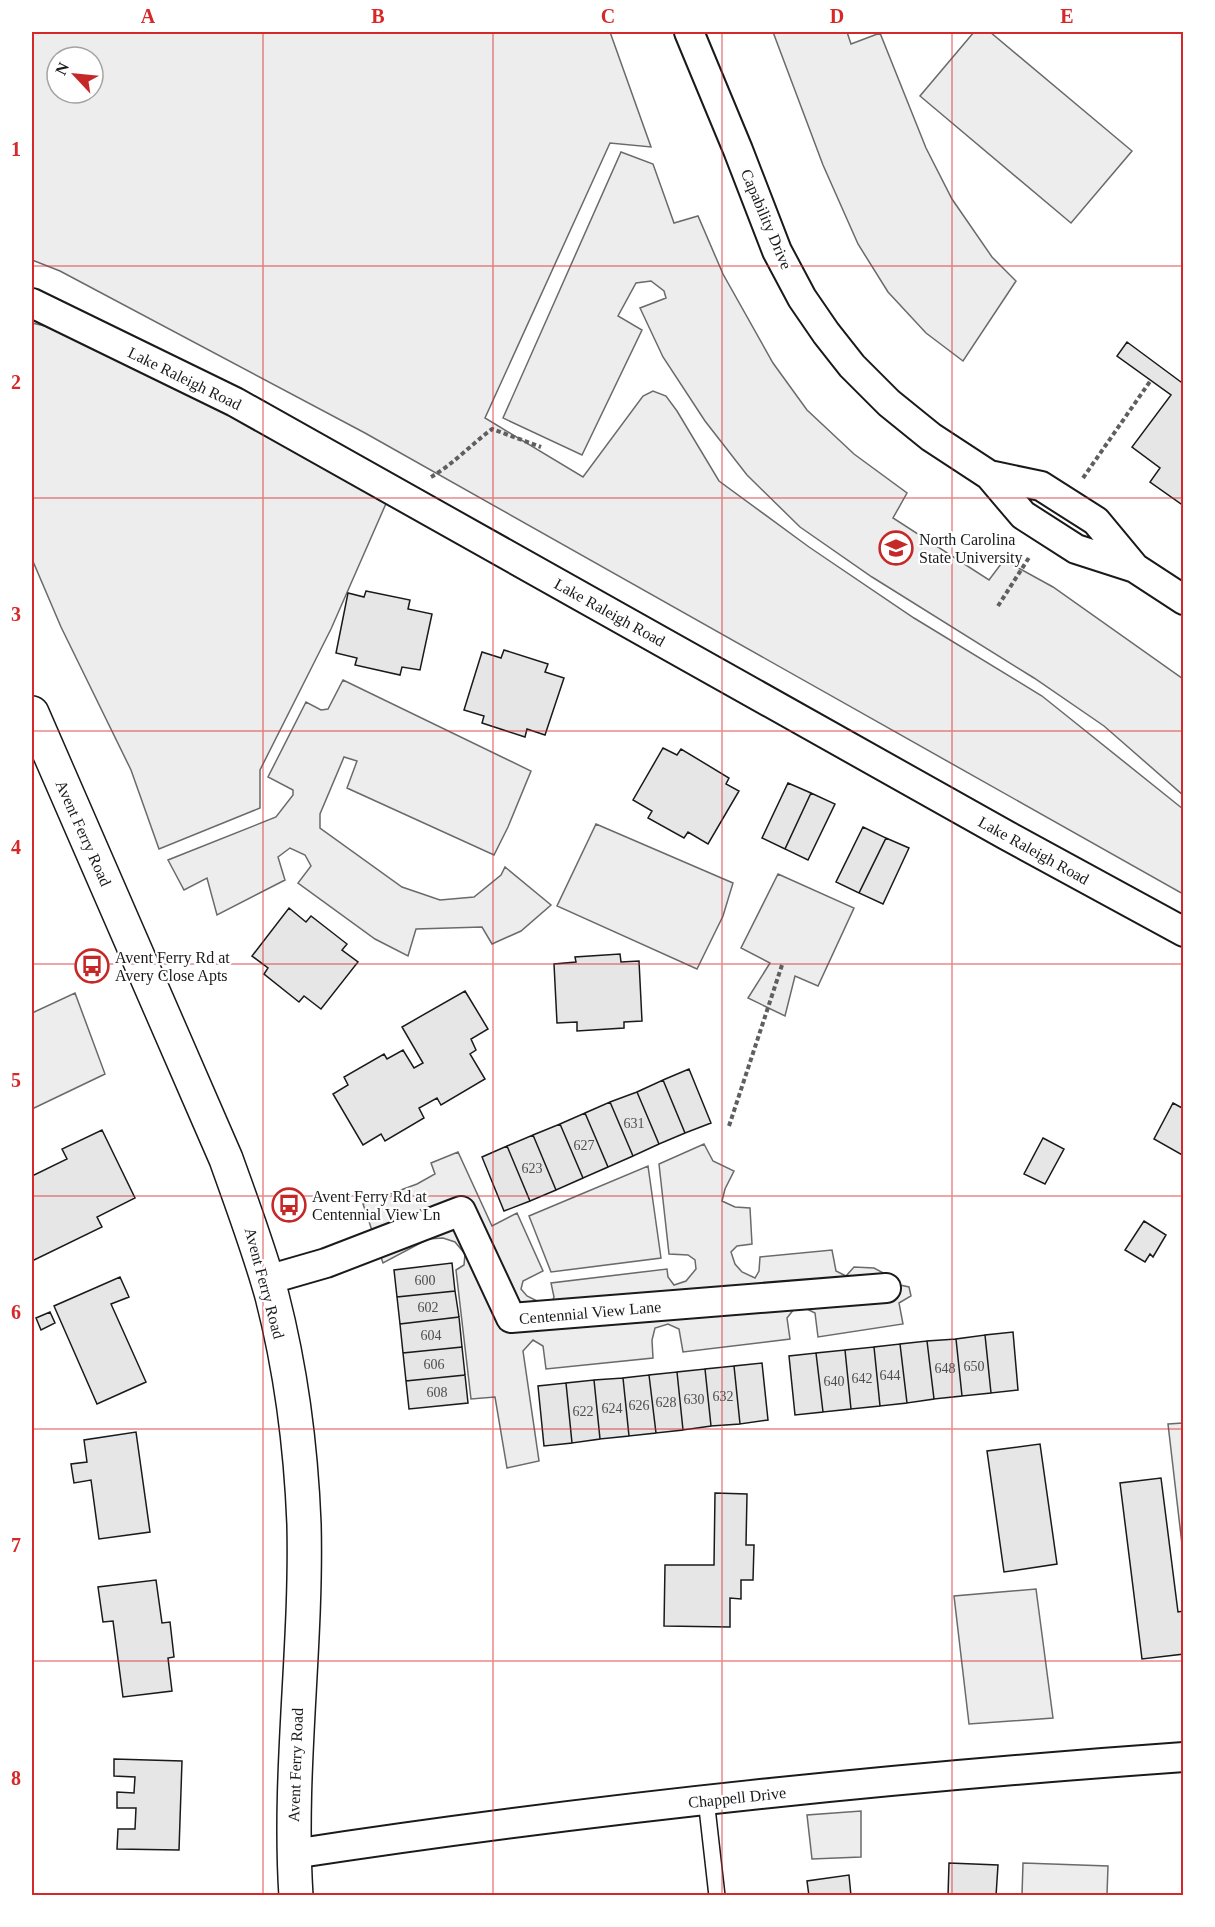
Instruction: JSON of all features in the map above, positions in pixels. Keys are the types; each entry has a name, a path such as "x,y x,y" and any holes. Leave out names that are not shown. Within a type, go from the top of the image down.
{"main road":[{"name":"Avent Ferry Road","path":"32,713 226,1159 253,1232 285,1355 295,1417 303,1516 302,1613 293,1809 296,1896"}],"street":[{"name":"Capability Drive","path":"689,32 777,251 802,298 852,366 889,402 931,437 989,475 1023,515 1076,549 1135,568 1184,600"},
{"name":"Lake Raleigh Road","path":"32,303 235,402 1006,835 1184,932"},
{"name":"Centennial View Lane","path":"267,1280 326,1263 461,1210 511,1318 886,1288"},
{"name":"Chappell Drive","path":"293,1854 706,1799 1021,1768 1184,1757"}],"lane":[{"path":"706,1799 717,1896"}],"path":[{"path":"1083,479 1151,380"},
{"path":"402,495 443,470 492,429 541,447"},
{"path":"998,606 1036,548"},
{"path":"729,1126 782,965"}],"shaded area":[{"path":"32,32 610,32 651,147 610,143 485,418 583,477 643,396 653,391 666,396 719,481 809,547 914,618 1042,696 1183,809 1183,894 365,433 60,271 32,260"},
{"path":"773,32 847,32 851,44 880,33 926,148 952,199 992,257 1016,281 963,361 926,333 888,292 858,244 823,165"},
{"path":"974,32 990,32 1132,151 1071,223 920,96"},
{"path":"621,152 653,164 674,223 698,216 723,274 773,363 807,410 854,454 907,493 893,518 989,580 1004,560 1053,587 1183,679 1183,795 1104,726 1034,678 872,577 800,527 747,475 705,421 663,357 640,308 666,298 664,291 651,281 636,283 618,316 642,330 582,455 503,418"},
{"path":"32,323 45,326 197,394 388,499 331,629 260,770 260,808 159,849 131,770 61,627 32,559"},
{"path":"343,680 531,771 494,855 347,788 357,761 344,757 320,814 320,828 402,887 440,900 474,897 501,875 505,867 551,905 521,931 492,944 482,927 416,929 408,956 375,939 298,883 311,866 305,855 290,848 278,857 285,880 217,915 207,878 184,890 168,860 276,817 293,795 293,790 268,777 306,702 321,710 328,709"},
{"path":"596,824 733,883 723,916 697,969 557,906"},
{"path":"778,874 854,908 818,986 795,976 785,1016 748,998 770,963 741,948"},
{"path":"75,993 105,1074 32,1109 32,1013"},
{"path":"704,1144 713,1161 734,1171 722,1201 735,1207 750,1208 752,1244 737,1246 731,1252 735,1264 742,1272 755,1278 759,1271 760,1257 832,1250 836,1271 846,1276 854,1267 874,1268 889,1276 891,1283 909,1287 911,1296 899,1303 903,1324 818,1337 815,1313 807,1309 794,1309 787,1318 790,1339 683,1352 679,1329 668,1324 655,1328 652,1340 653,1358 546,1369 543,1346 533,1340 523,1351 539,1461 507,1468 495,1397 471,1399 456,1270 464,1265 465,1254 455,1242 443,1238 428,1239 383,1263 363,1204 417,1184 435,1174 431,1163 458,1152 492,1226 517,1213 543,1271 523,1281 521,1289 527,1296 545,1305 551,1305 554,1297 551,1283 667,1269 668,1277 674,1285 686,1281 696,1269 695,1260 688,1255 669,1254 659,1164"},
{"path":"648,1166 661,1258 551,1272 529,1216"},
{"path":"1184,1423 1183,1553 1168,1424"},
{"path":"1036,1589 1053,1718 969,1724 954,1596"},
{"path":"861,1811 861,1857 812,1859 807,1815"},
{"path":"1023,1863 1108,1866 1107,1895 1022,1895"}],"building":[{"path":"1127,342 1181,382 1184,378 1184,506 1150,482 1160,468 1132,447 1171,395 1117,356"},
{"path":"366,591 410,600 408,609 432,614 420,670 402,667 400,675 355,665 357,658 336,653 348,593 364,597"},
{"path":"504,650 548,664 545,672 564,678 545,735 527,729 525,737 482,723 484,716 464,710 482,652 501,658"},
{"path":"663,748 677,755 681,749 729,778 726,784 739,791 708,844 688,832 684,838 648,818 652,811 633,800"},
{"path":"788,783 811,793 785,849 762,838"},
{"path":"811,793 835,804 808,860 785,849"},
{"path":"863,827 886,838 859,893 836,882"},
{"path":"886,838 909,848 883,904 859,893"},
{"path":"289,908 306,922 311,916 347,944 342,950 358,962 321,1009 304,996 299,1002 264,974 268,968 252,956"},
{"path":"620,954 621,962 639,961 642,1021 624,1022 624,1028 577,1031 577,1022 557,1023 554,964 576,962 575,957"},
{"path":"465,991 488,1029 471,1039 476,1050 470,1054 485,1079 441,1105 437,1098 419,1108 424,1118 385,1141 381,1134 363,1145 333,1094 348,1085 344,1077 384,1054 387,1059 403,1050 414,1068 423,1063 402,1027"},
{"path":"689,1069 711,1123 685,1133 663,1080"},
{"path":"663,1080 685,1133 659,1144 637,1092"},
{"path":"637,1092 659,1144 633,1156 610,1102"},
{"path":"610,1102 633,1156 608,1167 585,1113"},
{"path":"1173,1103 1184,1109 1184,1156 1154,1139"},
{"path":"585,1113 608,1167 583,1178 560,1124"},
{"path":"560,1124 583,1178 556,1190 533,1135"},
{"path":"102,1130 135,1198 97,1217 102,1227 32,1261 32,1176 67,1159 62,1149"},
{"path":"533,1135 556,1190 530,1201 507,1146"},
{"path":"1043,1138 1064,1149 1045,1184 1024,1174"},
{"path":"507,1146 530,1201 504,1211 482,1157"},
{"path":"1144,1221 1166,1235 1153,1257 1150,1254 1145,1262 1125,1250"},
{"path":"452,1263 455,1291 397,1297 394,1270"},
{"path":"120,1277 129,1297 111,1304 146,1382 97,1404 54,1306"},
{"path":"455,1291 459,1317 400,1324 397,1297"},
{"path":"50,1312 55,1323 41,1330 36,1318"},
{"path":"459,1317 462,1347 403,1353 400,1324"},
{"path":"1013,1332 1018,1390 991,1393 985,1335"},
{"path":"985,1335 991,1393 962,1396 956,1339"},
{"path":"956,1339 962,1396 934,1399 927,1341"},
{"path":"927,1341 934,1399 907,1403 900,1344"},
{"path":"900,1344 907,1403 880,1406 874,1347"},
{"path":"462,1347 465,1375 406,1381 403,1353"},
{"path":"874,1347 880,1406 851,1409 845,1350"},
{"path":"845,1350 851,1409 823,1412 816,1353"},
{"path":"816,1353 823,1412 795,1415 789,1356"},
{"path":"762,1363 768,1420 740,1424 734,1366"},
{"path":"734,1366 740,1424 711,1426 705,1369"},
{"path":"705,1369 711,1426 683,1430 677,1372"},
{"path":"677,1372 683,1430 656,1433 649,1375"},
{"path":"465,1375 468,1403 409,1409 406,1381"},
{"path":"649,1375 656,1433 629,1436 623,1378"},
{"path":"623,1378 629,1436 600,1439 594,1380"},
{"path":"594,1380 600,1439 572,1443 566,1383"},
{"path":"566,1383 572,1443 544,1446 538,1386"},
{"path":"136,1432 150,1532 99,1539 91,1480 74,1483 71,1464 87,1462 84,1440"},
{"path":"1040,1444 1057,1564 1004,1572 987,1451"},
{"path":"1161,1478 1178,1612 1184,1611 1184,1654 1142,1659 1120,1483"},
{"path":"715,1493 747,1494 746,1545 754,1545 753,1580 741,1580 741,1599 730,1598 730,1627 664,1626 665,1565 714,1565"},
{"path":"156,1580 162,1623 170,1622 174,1657 168,1658 172,1691 123,1697 113,1621 103,1622 98,1587"},
{"path":"114,1759 182,1761 179,1850 117,1849 118,1829 135,1829 136,1808 117,1808 117,1792 134,1793 135,1777 114,1776"},
{"path":"949,1863 998,1865 996,1896 948,1896"},
{"path":"849,1875 851,1896 809,1896 807,1881"}],"place":[{"name":"North Carolina State University","path":"896,548"},
{"name":"Avent Ferry Rd at Avery Close Apts","path":"92,966"},
{"name":"Avent Ferry Rd at Centennial View Ln","path":"289,1205"}]}
